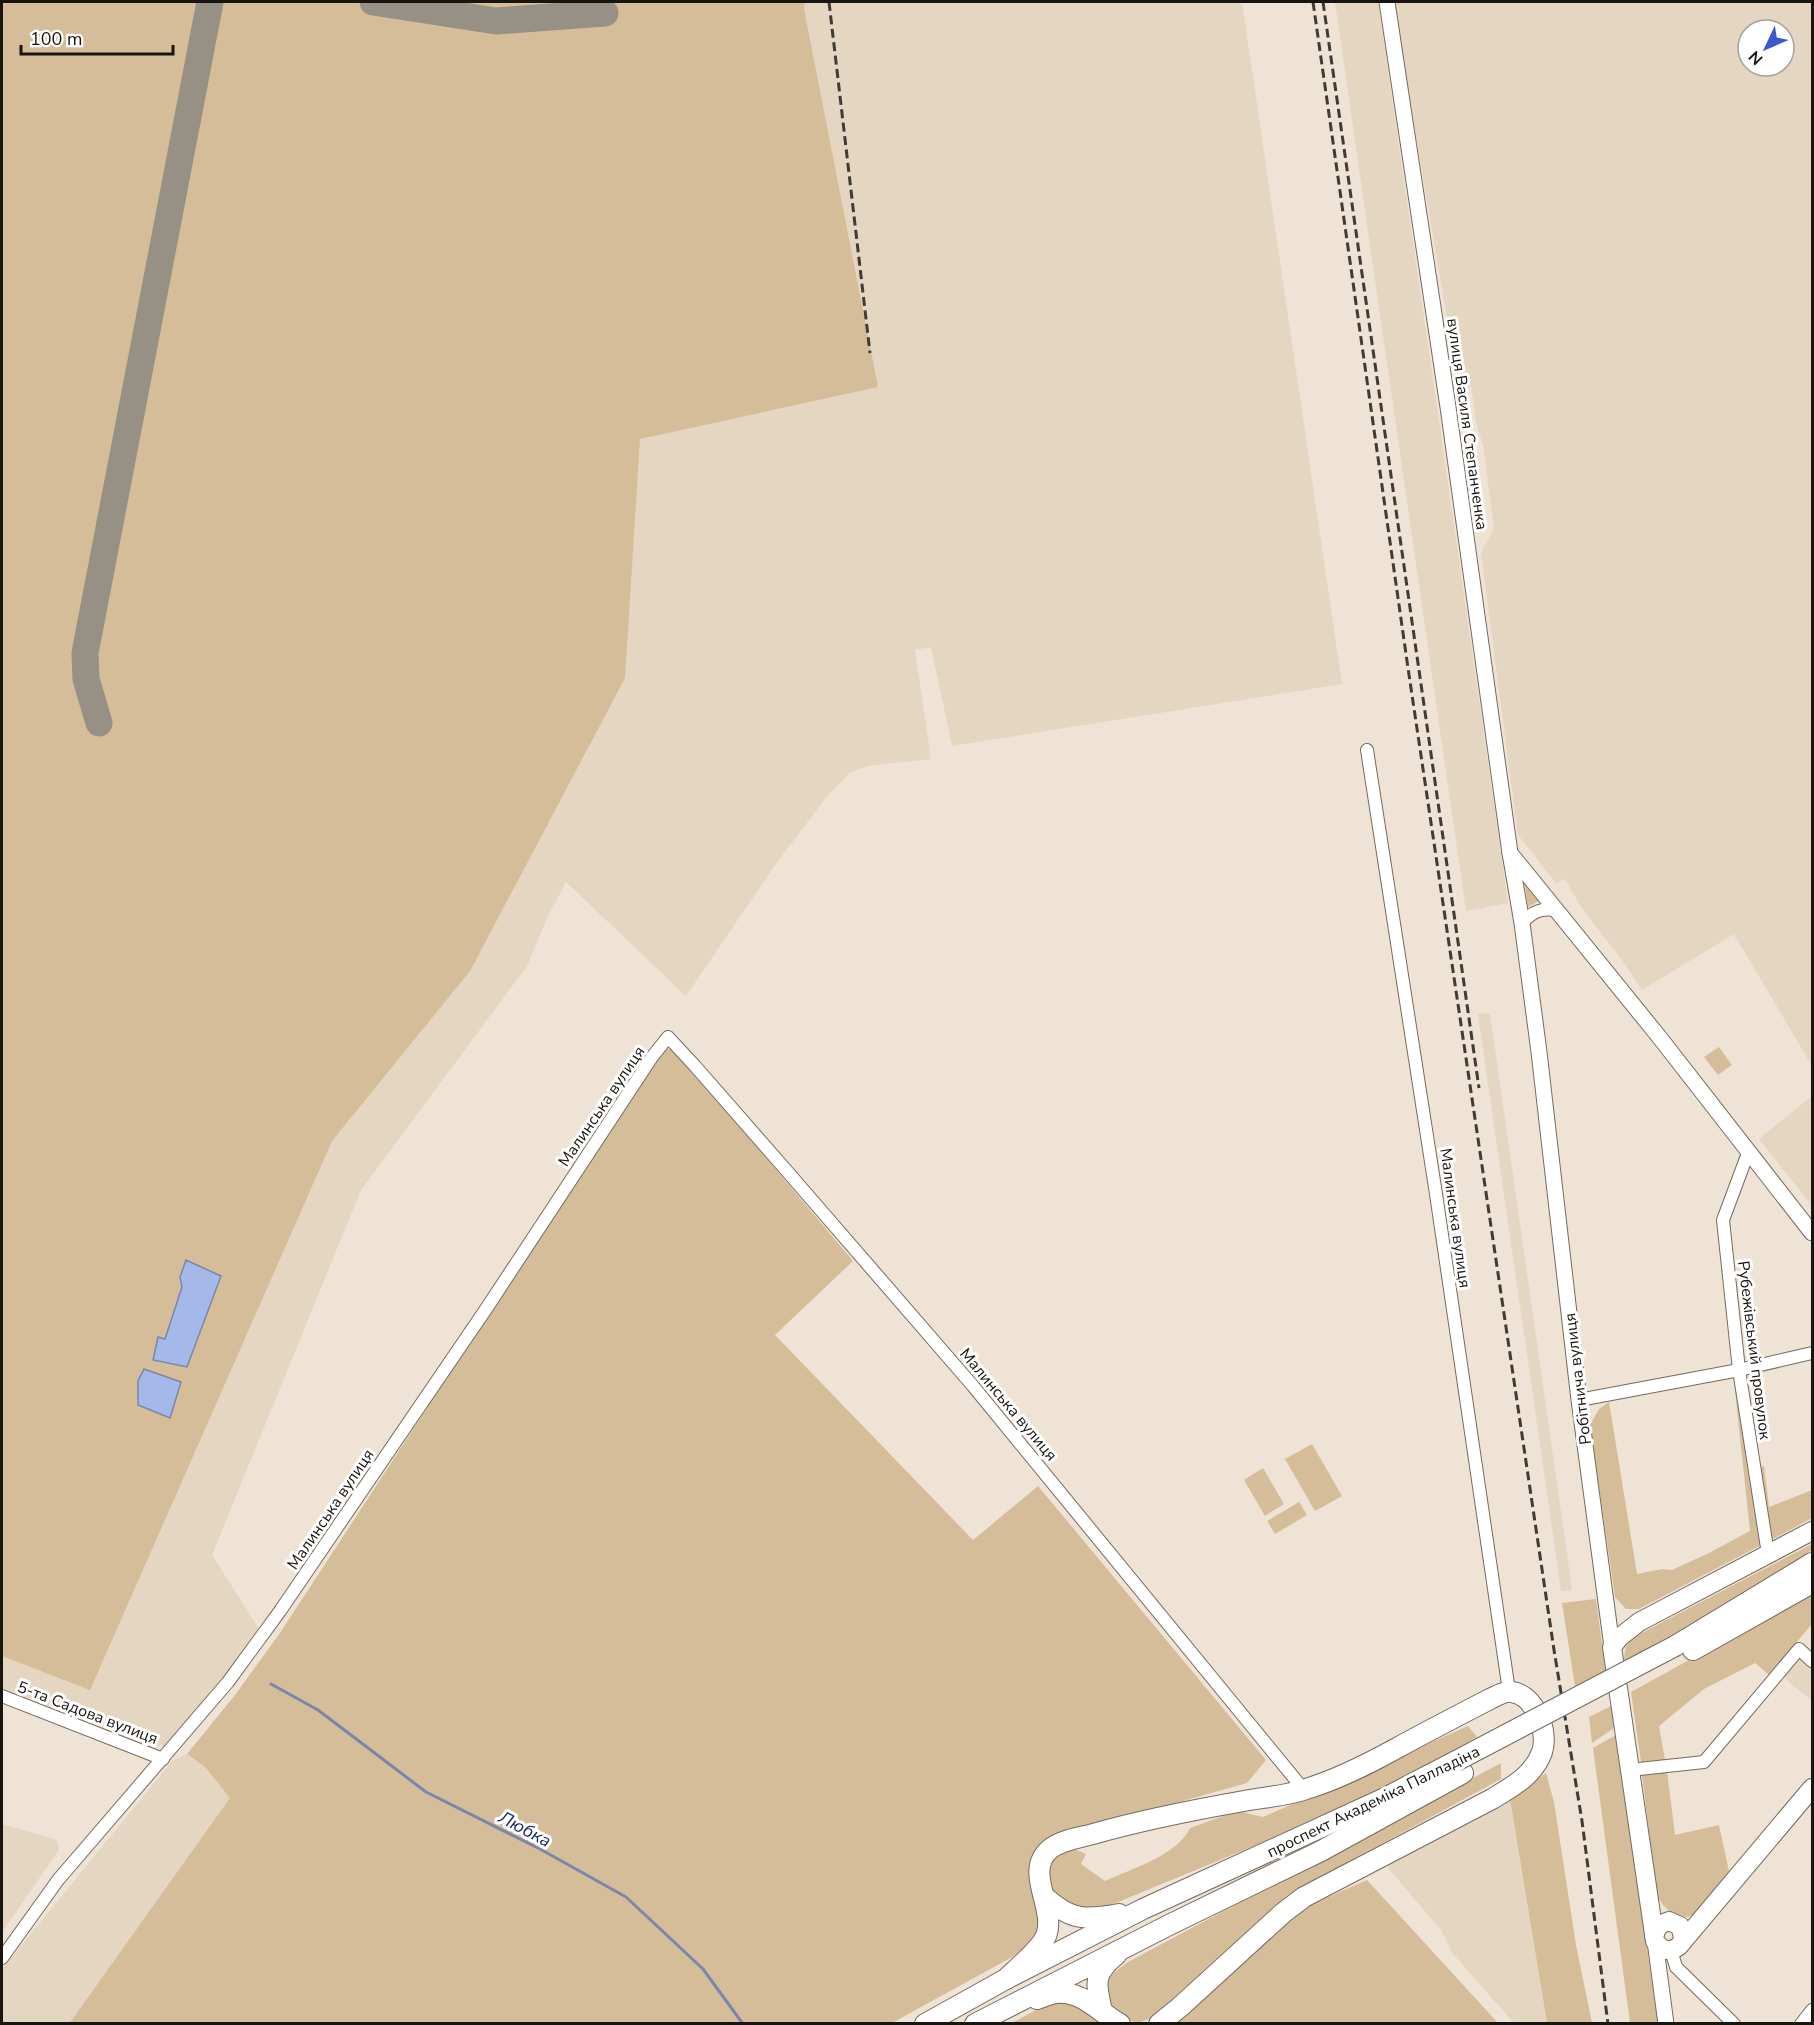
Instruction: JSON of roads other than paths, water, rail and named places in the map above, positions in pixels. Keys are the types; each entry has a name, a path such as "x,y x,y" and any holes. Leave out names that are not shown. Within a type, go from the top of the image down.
{"highway":[{"name":"проспект Академіка Палладіна","path":"1677,1651 1812,1563"},
{"name":"проспект Академіка Палладіна","path":"975,2024 1126,1946 1320,1851 1460,1767 1677,1651 1812,1583"},
{"path":"1006,1979 1046,1936 1048,1925 1045,1897 1039,1880 1040,1868 1050,1849 1063,1842 1196,1810 1304,1790 1357,1770 1490,1699 1509,1692 1517,1694 1529,1703 1540,1716 1544,1733 1542,1751 1533,1768 1520,1782 1492,1799 1304,1897 1283,1913 1159,2024"},
{"name":"проспект Академіка Палладіна","path":"924,2024 1143,1909 1460,1767"},
{"path":"1045,1897 1056,1907 1079,1918 1096,1918 1143,1909"},
{"path":"1102,2011 1096,1985 1100,1973 1126,1946"},
{"path":"1000,2010 1056,1993 1069,1994 1085,2000 1120,2024"}],"main road":[{"path":"1612,1647 1620,1637 1639,1622 1812,1531"},
{"name":"Робітнича вулиця","path":"1612,1647 1650,1905 1666,1942"},
{"path":"1666,1942 1701,1922 1812,1788"},
{"path":"1650,1905 1660,1916 1672,1922 1682,1931 1666,1942"},
{"path":"1672,1922 1687,1924 1701,1922"}],"street":[{"name":"вулиця Василя Степанченка","path":"1387,2 1414,175 1510,853"},
{"name":"Малинська вулиця","path":"1367,750 1436,1194 1509,1692"},
{"path":"1510,853 1812,1233"},
{"name":"Робітнича вулиця","path":"1510,853 1539,1052 1579,1401 1612,1647"},
{"path":"1522,923 1539,910 1546,908 1557,910"},
{"name":"Малинська вулиця","path":"2,1958 58,1880 228,1682 280,1611 486,1310 668,1037 973,1386 1304,1790"},
{"name":"Рубежівський провулок","path":"1748,1154 1723,1220 1739,1370 1768,1554"},
{"path":"1579,1401 1739,1370 1812,1353"},
{"path":"1609,1616 1618,1621 1639,1622"},
{"path":"1630,1770 1704,1762 1799,1649 1812,1661"},
{"name":"5-та Садова вулиця","path":"2,1696 163,1759"},
{"path":"1666,1942 1659,1976 1666,2024"},
{"path":"1666,1942 1676,1967 1734,2024"},
{"path":"1801,2024 1812,2010"}],"water":[{"path":"186,1260 221,1276 187,1367 153,1360 158,1337 165,1339 182,1287 180,1277"},
{"path":"144,1369 181,1382 170,1418 138,1405 138,1381"}],"waterway":[{"name":"Любка","path":"271,1684 318,1710 426,1792 540,1849 626,1897 703,1969 743,2024"}],"railway":[{"path":"829,2 870,353"},
{"path":"1313,2 1408,668 1554,1650 1582,1821 1608,2024"},
{"path":"1323,2 1479,1088"}]}
